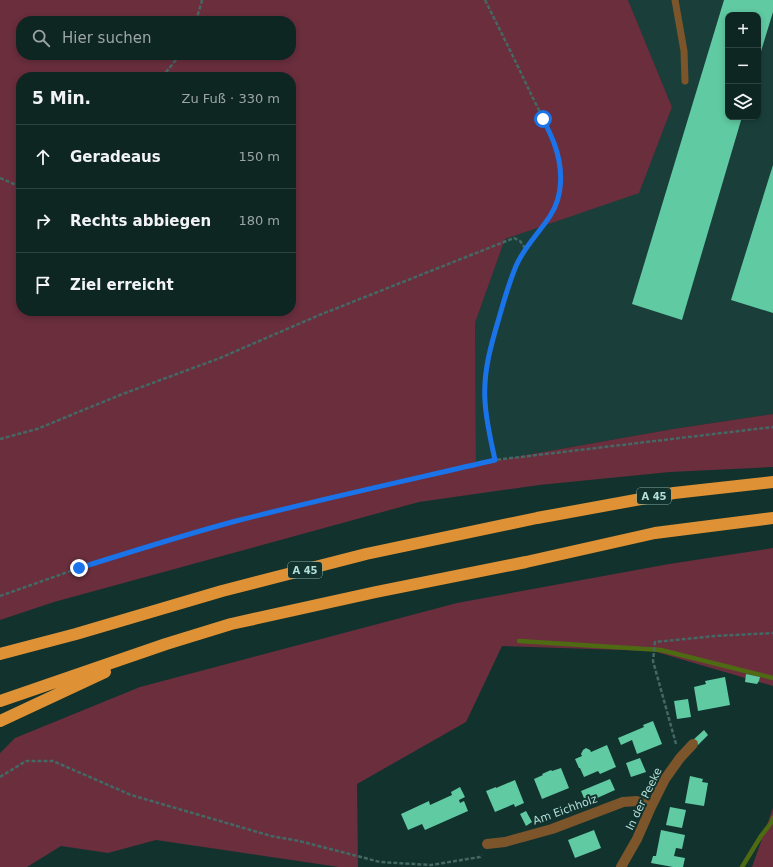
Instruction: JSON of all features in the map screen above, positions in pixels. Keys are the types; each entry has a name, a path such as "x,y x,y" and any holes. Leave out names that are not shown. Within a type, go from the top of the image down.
{"highway":[{"name":"A 45","path":"0,662 76,634 222,591 374,553 537,518 674,493 773,482"},
{"path":"0,701 166,644 231,624 655,534 773,518"},
{"path":"0,654 76,634"},
{"path":"0,721 166,644"}],"street":[{"name":"In der Peeke","path":"621,867 637,839 664,779 693,744"},
{"name":"Am Eichholz","path":"491,844 505,842 552,829 622,802 637,801 651,807"}],"lane":[{"path":"675,0 684,51 685,81"}],"path":[{"path":"198,16 202,0"},
{"path":"485,0 555,144 560,166 561,182 558,200 550,216 525,248 516,265 490,347 485,374 485,401 495,460"},
{"path":"166,72 176,60"},
{"path":"0,178 16,185"},
{"path":"0,439 36,429 120,395 220,358 317,316 514,238 520,241 525,248"},
{"path":"0,596 79,568 234,522 321,499 495,460 773,427"},
{"path":"680,758 653,662 655,642 715,636 773,633"},
{"path":"0,777 26,761 53,761 131,795 271,836 299,841 380,862 431,865 480,857 491,844"}],"shaded area":[{"path":"0,0 628,0 672,107 639,193 505,239 475,323 476,464 673,429 773,414 773,467 670,472 539,485 419,502 54,602 0,620"},
{"path":"628,0 773,0 773,414 673,429 476,464 475,323 505,239 639,192 672,107"},
{"path":"773,548 773,686 653,651 502,646 466,722 357,784 358,867 339,867 156,840 108,853 61,846 27,867 0,867 0,753 15,738 140,687 457,603 669,564"},
{"path":"773,808 773,867 752,867"}],"building":[{"path":"724,0 773,0 773,12 761,51 761,12 725,12 725,120 741,120 682,320 632,304"},
{"path":"773,165 773,313 731,300"},
{"path":"746,674 760,677 757,684 745,682"},
{"path":"725,677 730,705 698,711 694,687 706,684 705,681"},
{"path":"688,699 691,717 677,719 674,701"},
{"path":"653,721 662,744 637,754 632,740 621,745 618,738 644,727 643,725"},
{"path":"704,730 708,735 698,745 693,740"},
{"path":"607,745 616,767 600,774 598,771 584,777 575,759 582,756 581,754 583,750 586,748 591,752"},
{"path":"640,758 646,772 631,777 626,763"},
{"path":"561,768 569,788 542,799 534,779 551,770"},
{"path":"690,776 703,779 702,782 708,783 704,806 685,803"},
{"path":"610,779 615,790 586,803 581,791"},
{"path":"515,780 524,803 515,807 514,804 495,812 486,791"},
{"path":"460,787 465,797 459,800 460,803 464,801 468,811 425,830 422,824 408,830 401,814 429,801 430,805 452,795 451,792"},
{"path":"670,807 686,810 682,828 666,825"},
{"path":"526,811 532,822 526,826 520,814"},
{"path":"594,830 601,848 575,858 568,840"},
{"path":"661,830 685,835 682,849 676,848 674,856 685,858 683,867 673,867 651,863 653,856 656,856"}],"waterway":[{"path":"519,641 661,650 773,678"},
{"path":"742,867 773,818"}],"route":[{"path":"79,568 149,546 321,499 495,460 485,401 485,374 490,347 516,265 525,248 550,216 558,200 561,182 560,166 555,144 543,119"}]}
